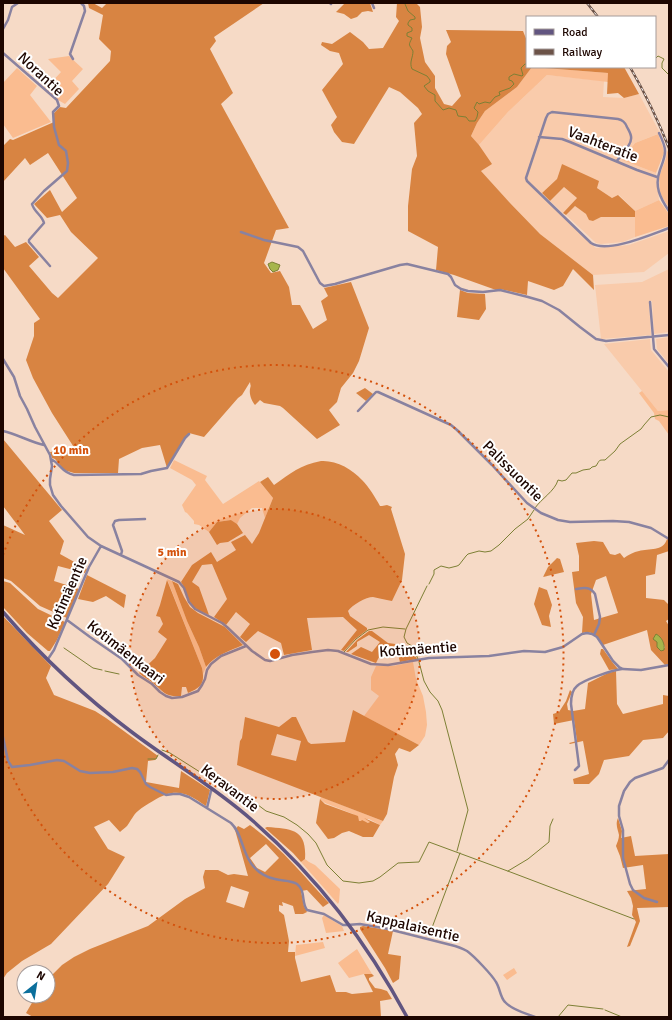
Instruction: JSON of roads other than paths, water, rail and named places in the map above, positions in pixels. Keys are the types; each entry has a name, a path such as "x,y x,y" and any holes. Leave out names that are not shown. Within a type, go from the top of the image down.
{"main road":[{"name":"Keravantie","path":"3,612 48,660 85,694 117,721 152,747 213,789 252,820 290,855 319,886 350,925 378,965 407,1017"}],"street":[{"path":"3,29 8,20 12,7 18,3"},
{"path":"73,59 70,54 85,11 84,6 81,3"},
{"path":"372,3 374,8"},
{"name":"Norantie","path":"3,53 57,100 59,106 53,112 54,127 59,144 66,151 68,163 67,171 44,191 32,204 43,218 44,223 29,240 29,242 50,266"},
{"path":"617,161 630,143 631,139 631,136 623,121 620,119 552,112 547,116 526,178 527,181 591,243 597,246 623,244 669,228"},
{"path":"659,133 665,146 665,157 657,177 659,193 660,198 669,211"},
{"name":"Vaahteratie","path":"539,137 562,139 657,177"},
{"path":"241,232 264,240 298,247 303,251 320,283 324,286 406,264 448,274 455,285 465,290 484,292 498,290 542,301 559,310 580,327 600,340 606,341 669,335"},
{"path":"650,302 654,349 669,367"},
{"path":"3,359 14,377 20,396 51,459 52,466 50,485 56,499 88,537 101,546"},
{"name":"Palissuontie","path":"358,411 376,392 378,392 457,430 527,503 541,513 558,520 570,522 629,522 651,528 669,539"},
{"path":"3,431 14,433 33,442 44,445"},
{"path":"51,459 68,474 141,474 167,468 189,434"},
{"path":"121,555 122,551 113,525 115,521 145,519"},
{"name":"Kotimäentie","path":"48,660 54,650 89,567 101,546 179,582 184,588 189,602 195,609 222,623 246,646 265,660 328,650 338,651 371,664 388,665 428,658 489,656 524,651 549,651 563,647 582,634 587,633 594,635"},
{"path":"576,589 589,588 595,594 600,617 599,624 594,635 597,637 613,661 623,670"},
{"name":"Kotimäenkaari","path":"67,620 90,638 122,659 138,675 152,684 162,694 172,698 182,697 198,691 202,686 210,664 221,656 246,646"},
{"path":"576,770 579,766 571,704 576,687 579,684 607,672 616,670 641,670 669,665"},
{"path":"3,737 8,761 12,766 30,765 56,760 64,761 80,771 90,774 132,768 137,769 146,784 155,790 166,795 180,794 189,797 207,808 211,790 213,789"},
{"path":"657,902 644,898 634,891 630,884 623,858 623,830 618,816 618,811 622,796 632,780 663,768 669,760"},
{"name":"Kappalaisentie","path":"207,808 234,825 246,856 252,866 263,874 272,878 292,882 302,890 304,905 309,911 324,914 343,925 360,924 406,933 456,946 465,950 495,980 505,1002 514,1008 535,1017"}],"waterway":[{"path":"406,3 405,4 408,11 415,17 415,19 410,20 408,23 408,25 412,28 412,31 407,33 407,36 412,38 410,42 413,51 411,67 412,69 427,76 430,80 430,82 424,86 428,91 435,95 435,101 443,110 449,108 456,110 458,116 466,117 469,121 475,121 478,112 474,108 477,102 479,104 485,102 490,103 495,97 500,95 499,92 510,88 514,84 509,80 509,77 514,74 522,76 521,68 526,64"},
{"path":"656,58 658,56 664,59 662,68 669,75"},
{"path":"535,508 554,488 558,480 566,480 572,473 590,469 596,466 599,461 605,460 620,444 641,429 651,417 660,415 669,417"},
{"path":"429,584 434,574 434,570 441,566 449,568 457,566 468,554 479,551 491,551 528,519 534,510"},
{"path":"418,659 412,646 407,643 404,637 406,629 427,586"},
{"path":"344,652 356,639 368,630 383,627 405,629"},
{"path":"64,648 93,668 102,670"},
{"path":"419,662 424,681 430,692 438,701 442,710 468,810 457,851"},
{"path":"105,671 119,674"},
{"path":"162,750 170,753 211,779 214,774 221,777 266,811 284,817 297,825 316,843 327,865 343,881 359,883 373,881 398,863 419,862 429,842 634,919"},
{"path":"148,759 156,759 158,755"},
{"path":"508,871 528,859 549,842 550,826 553,819"},
{"path":"430,933 460,853"},
{"path":"558,1017 568,1005 603,1009"},
{"path":"605,1010 622,1017"}],"railway":[{"path":"587,3 597,16"},
{"path":"631,68 651,107 669,148"}]}
